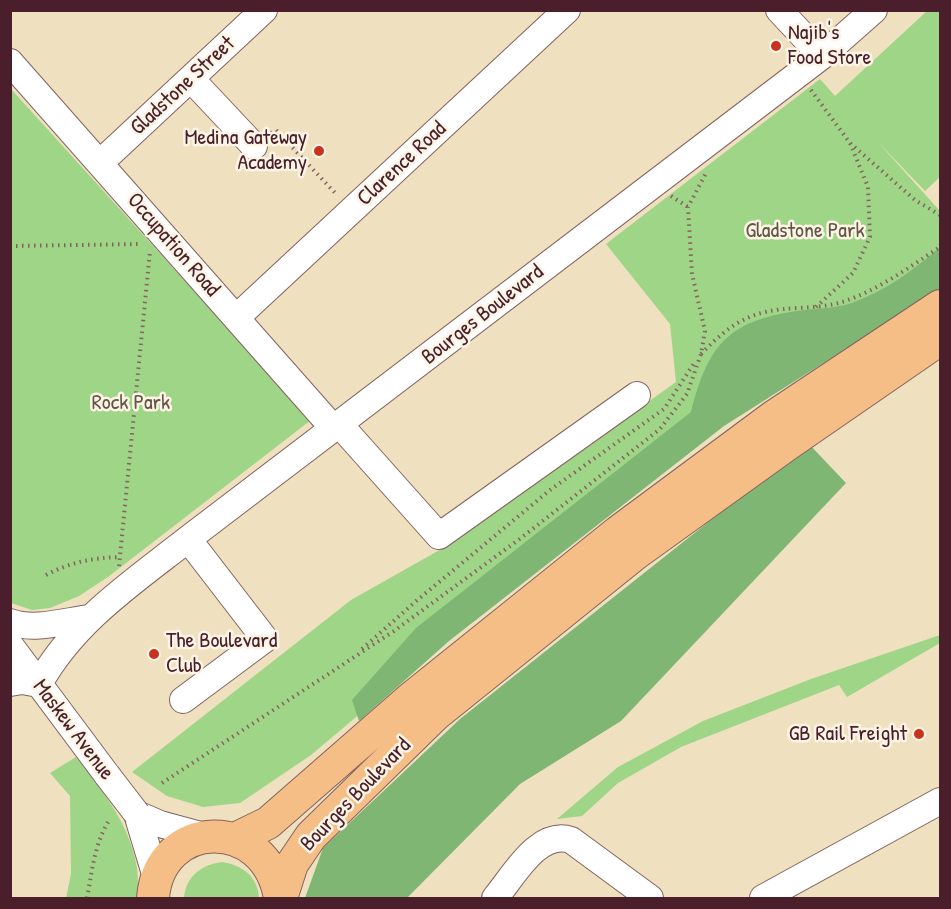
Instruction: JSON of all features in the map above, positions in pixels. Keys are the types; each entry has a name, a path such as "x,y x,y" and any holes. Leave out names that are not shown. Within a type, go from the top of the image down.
{"main road":[{"name":"Bourges Boulevard","path":"155,888 173,854 189,843 221,838 268,823 410,699 618,532 774,417 940,306"},
{"name":"Bourges Boulevard","path":"281,898 292,864 311,836 435,715 635,554 785,446 940,339"},
{"path":"221,838 253,848 268,862 277,880 281,898"}],"street":[{"name":"Gladstone Street","path":"101,162 264,10"},
{"name":"Clarence Road","path":"237,317 567,10"},
{"path":"779,10 822,56"},
{"name":"Bourges Boulevard","path":"39,684 61,648 90,618 130,585 822,56 874,10"},
{"name":"Occupation Road","path":"10,62 101,162 304,394 439,536 637,395"},
{"path":"191,79 254,146"},
{"path":"183,700 265,639 188,539"},
{"path":"10,622 18,625 40,625 90,618"},
{"name":"Maskew Avenue","path":"10,645 137,814 155,888"},
{"path":"10,683 22,681 39,684"},
{"path":"763,898 940,801"},
{"path":"137,814 160,824 221,838"},
{"path":"495,898 541,844 561,837 571,840 650,898"}],"path":[{"path":"811,89 850,143 915,200 940,215"},
{"path":"254,146 276,130 351,210"},
{"path":"816,307 853,273 870,237 868,187 850,143"},
{"path":"162,783 352,659 521,538 660,429 687,394 701,354 705,331 692,274 688,207 709,167"},
{"path":"10,246 150,243 119,569 130,585"},
{"path":"352,659 415,602 550,490 664,409 701,354 732,324 764,311 816,307 847,301 873,289 940,247"},
{"path":"46,575 70,563 96,557 120,557"},
{"path":"87,898 94,856 100,836 108,822"}],"green space":[{"name":"Gladstone Park","path":"927,11 940,11 940,177 925,191 877,141 940,211 940,274 731,415 432,653 311,755 240,803 203,807 167,796 132,772 351,600 443,548 676,382 670,324 606,244 820,79 835,96"},
{"name":"Rock Park","path":"11,89 311,420 108,577 79,596 50,608 32,610 11,603"},
{"path":"940,247 940,289 724,426 449,641 359,721 352,700 416,628 691,412 705,370 724,340 753,322 773,316 838,306 864,298 899,279"},
{"path":"808,443 846,483 621,721 520,784 407,898 305,898 323,848 460,719"},
{"path":"940,635 940,643 847,697 839,685 681,747 618,783 582,816 557,819 618,767 703,721 811,679"},
{"path":"76,757 100,788 122,822 130,840 138,878 137,898 66,898 71,874 70,796 50,773"},
{"path":"222,862 248,873 256,884 259,898 184,898 185,890 196,873 207,866"}],"place":[{"name":"Najib's Food Store","path":"776,46"},
{"name":"Medina Gateway Academy","path":"319,151"},
{"name":"The Boulevard Club","path":"154,654"},
{"name":"GB Rail Freight","path":"919,734"}]}
